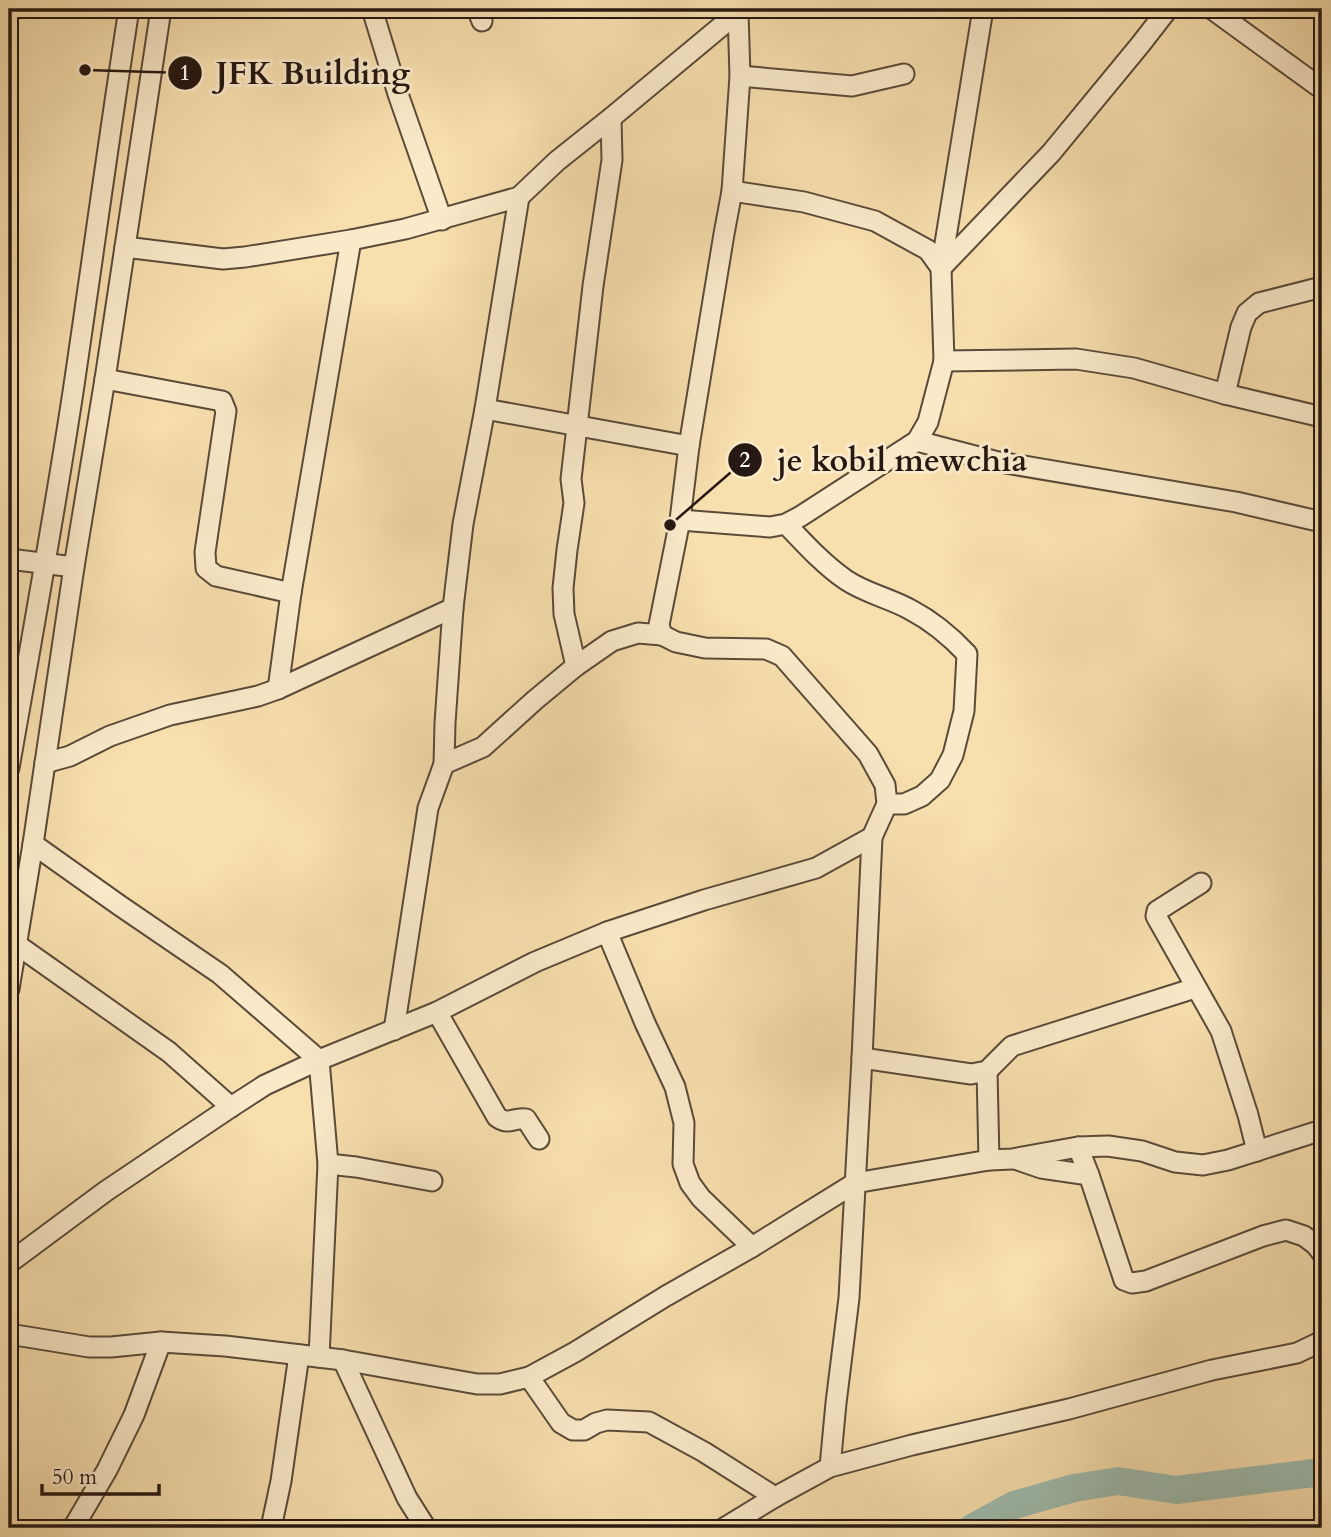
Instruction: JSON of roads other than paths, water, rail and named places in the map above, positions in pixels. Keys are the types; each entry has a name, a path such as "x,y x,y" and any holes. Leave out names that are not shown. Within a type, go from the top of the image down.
{"street":[{"path":"9,768 73,393 129,9"},
{"path":"9,989 160,9"},
{"path":"372,9 398,94 442,219"},
{"path":"680,520 770,527 786,524 917,441 928,422 944,361 941,268 983,9"},
{"path":"941,268 1051,153 1167,9"},
{"path":"1212,9 1322,89"},
{"path":"125,247 223,259 245,257 351,240 442,219 519,197 557,161 739,10"},
{"path":"662,635 659,625 680,520 689,446 732,191 740,76 739,10"},
{"path":"740,76 852,86 904,74"},
{"path":"576,666 564,614 563,588 574,503 571,479 593,286 611,160 611,118"},
{"path":"732,191 804,202 874,221 928,250 941,268"},
{"path":"394,1030 428,808 444,764 453,608 463,524 485,409 519,197"},
{"path":"278,689 291,593 351,240"},
{"path":"1225,394 1241,327 1247,313 1259,303 1322,287"},
{"path":"944,361 1076,359 1135,368 1225,394 1322,417"},
{"path":"105,379 222,401 226,411 205,552 206,568 216,576 291,593"},
{"path":"485,409 689,446"},
{"path":"917,441 994,461 1237,502 1322,522"},
{"path":"786,524 845,579 867,592 911,610 951,636 967,654 964,711 953,755 940,780 922,796 904,804 887,804"},
{"path":"9,559 74,567"},
{"path":"45,762 70,756 110,736 170,715 258,696 278,689 453,608"},
{"path":"444,764 483,747 576,666 612,641 638,633 662,635 676,642 705,648 766,649 782,656 868,754 885,785 887,804 872,837 849,1298 830,1468"},
{"path":"9,1263 106,1191 265,1085 318,1060 437,1012 535,962 607,932 704,900 816,868 872,837"},
{"path":"33,844 220,974 318,1060 328,1164 309,1356 271,1528"},
{"path":"1200,883 1164,905 1157,911 1156,916 1221,1031 1257,1151"},
{"path":"607,932 675,1087 684,1123 684,1164 690,1183 701,1198 752,1247"},
{"path":"16,944 169,1052 231,1107"},
{"path":"862,1058 971,1074 987,1071 1012,1046 1195,988"},
{"path":"437,1012 497,1117 509,1122 526,1119 539,1139"},
{"path":"987,1071 989,1160"},
{"path":"9,1334 89,1347 161,1342 225,1346 343,1360 477,1384 500,1384 529,1377 575,1352 856,1183 1078,1147 1108,1146 1142,1151 1175,1162 1203,1166 1322,1130"},
{"path":"1078,1147 1124,1280 1132,1283 1146,1281 1286,1230 1304,1236 1322,1253"},
{"path":"1012,1158 1041,1168 1089,1175"},
{"path":"328,1164 432,1181"},
{"path":"1297,1353 1322,1341"},
{"path":"73,1528 134,1415 161,1342"},
{"path":"724,1528 830,1468 912,1444 1069,1409 1212,1370 1297,1353 1322,1351"},
{"path":"343,1360 407,1498 426,1528"},
{"path":"529,1377 561,1423 573,1430 584,1430 607,1420 649,1422 704,1452 775,1497"}],"waterway":[{"path":"972,1528 1014,1505 1074,1488 1118,1481 1176,1490 1322,1472"}],"place":[{"name":"JFK Building","path":"85,70"},
{"name":"je kobil mewchia","path":"670,525"}]}
